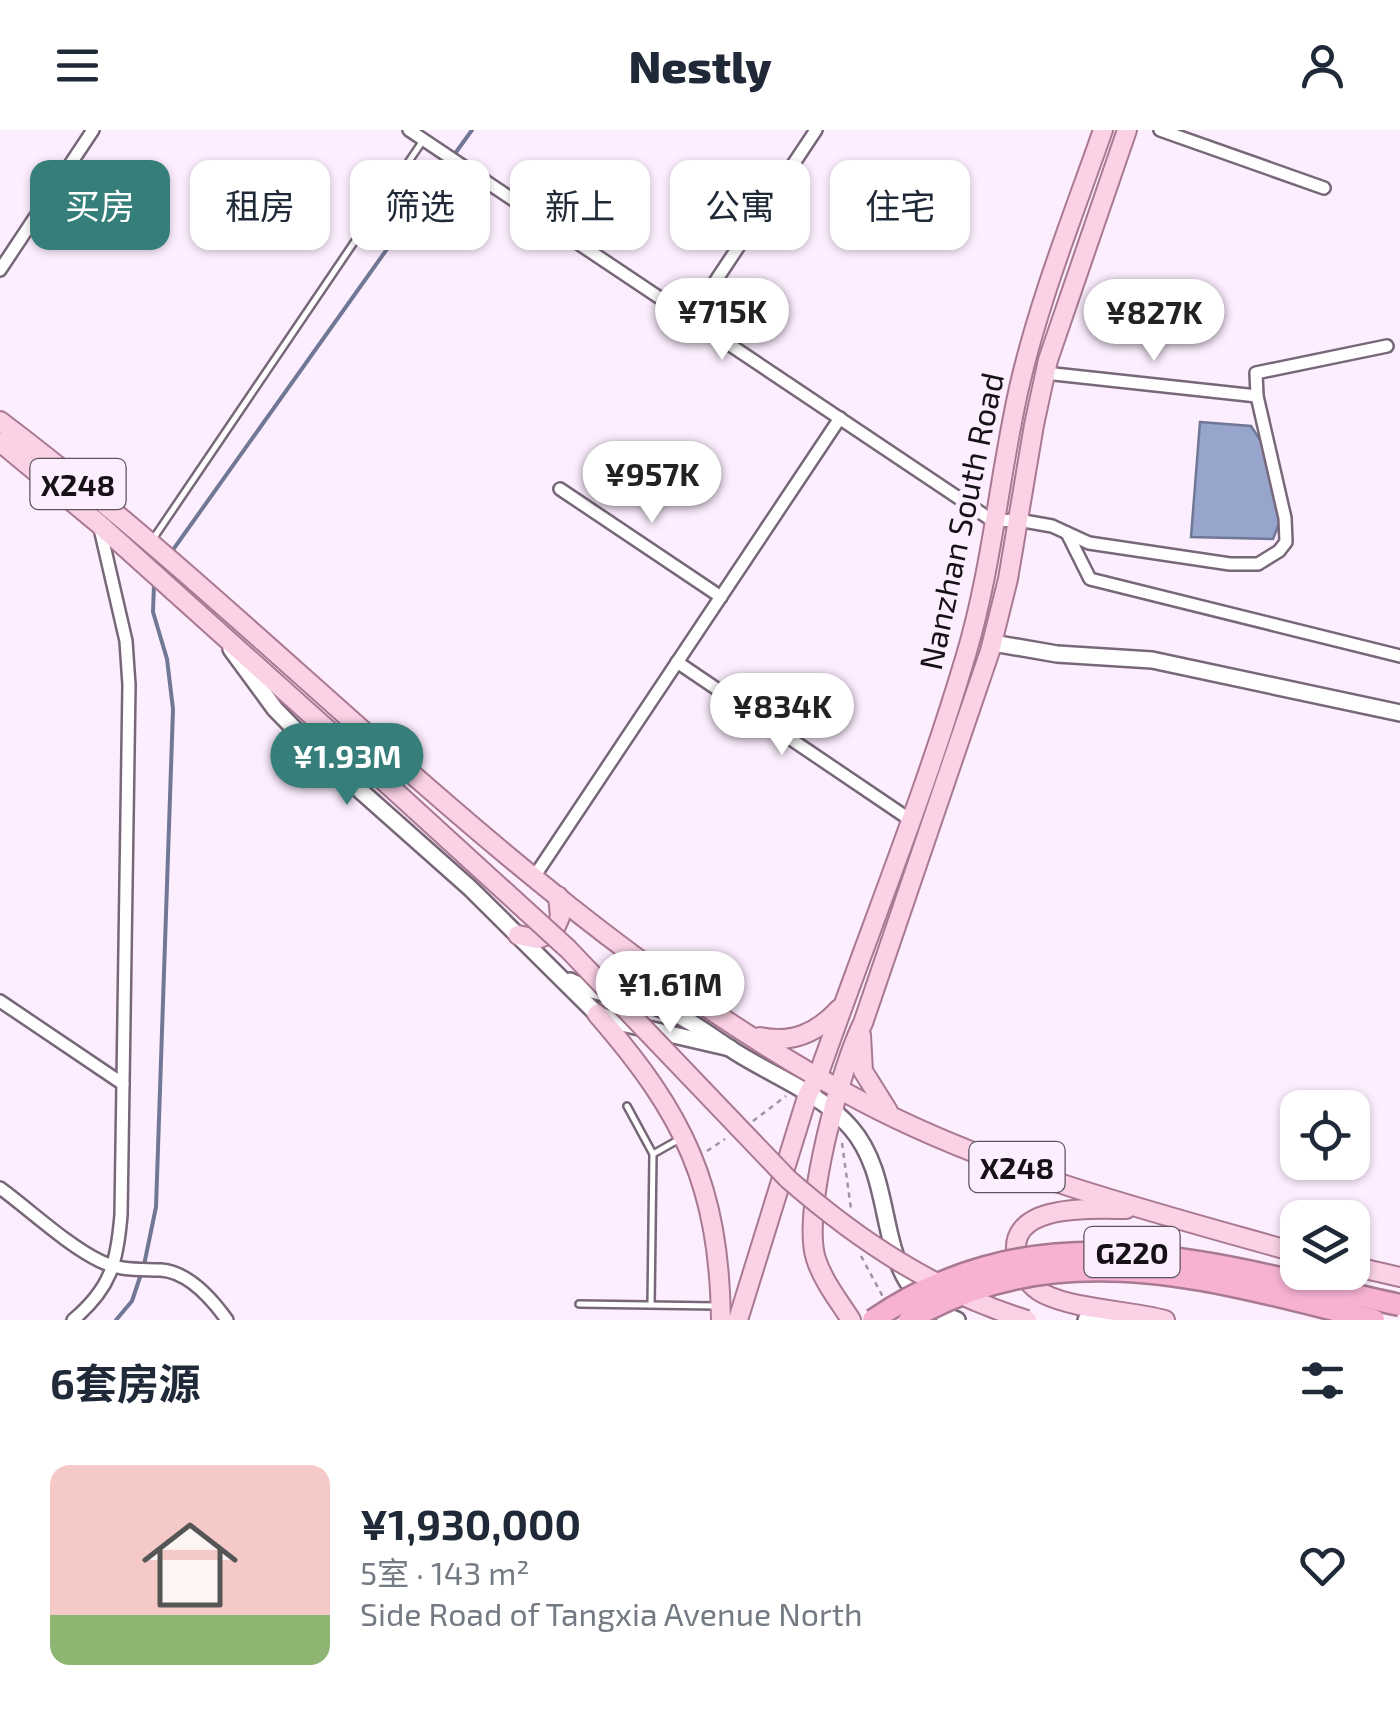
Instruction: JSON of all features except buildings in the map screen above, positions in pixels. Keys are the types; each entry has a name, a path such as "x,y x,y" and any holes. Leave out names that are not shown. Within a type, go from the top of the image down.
{"highway":[{"name":"G220","path":"873,1320 920,1293 968,1273 1011,1260 1080,1251 1194,1258 1400,1305"},
{"name":"G220","path":"908,1320 990,1284 1038,1274 1100,1269 1189,1276 1374,1320"}],"main road":[{"name":"Nanzhan South Road","path":"738,1320 808,1094 818,1076 966,655 990,554 992,521 1018,392 1038,314 1103,130"},
{"name":"Nanzhan South Road","path":"851,1320 820,1269 813,1242 814,1216 837,1088 863,1023 993,642 1045,373 1065,305 1128,130"},
{"name":"X248","path":"0,420 206,590 534,877 660,977 837,1088 896,1118 1002,1162 1142,1209 1280,1248"},
{"name":"X248","path":"0,442 99,524 568,948 818,1206 883,1254 914,1271 1027,1320"},
{"path":"222,638 297,732 561,976 648,1074 685,1136 700,1170 710,1212 721,1313"},
{"path":"993,642 1057,654 1152,660 1400,713"},
{"path":"518,935 536,939 553,933 560,917 558,896"},
{"path":"561,976 584,987 678,1015 832,1110 850,1126 867,1151 880,1187 897,1264 906,1280 926,1304 957,1320"},
{"path":"750,1034 771,1040 798,1038 829,1019 844,1002"},
{"path":"596,1014 730,1048"},
{"path":"863,1023 863,1071 878,1100 896,1118"},
{"path":"1142,1209 1063,1211 1038,1217 1022,1232 1016,1252 1018,1262 1028,1281 1049,1296 1165,1320"},
{"path":"1370,1270 1400,1277"},
{"path":"1086,1320 1128,1320"}],"street":[{"path":"0,270 93,130"},
{"path":"409,130 992,521 1018,520 1052,526 1089,544 1230,564 1258,564 1279,552 1286,542 1285,518 1257,396 1256,373 1387,346"},
{"path":"691,318 816,130"},
{"path":"1160,130 1324,188"},
{"path":"1045,373 1257,396"},
{"path":"534,877 840,418"},
{"path":"560,490 720,597"},
{"path":"73,1320 97,1297 114,1268 121,1215 130,684 126,641 99,524"},
{"path":"1068,533 1090,579 1400,656"},
{"path":"677,662 910,819"},
{"path":"0,1001 123,1084"},
{"path":"0,1188 95,1259 114,1268 161,1270 182,1276 216,1305 227,1320"}],"lane":[{"path":"153,545 424,140"},
{"path":"626,1106 653,1154 651,1305"},
{"path":"653,1154 685,1136"},
{"path":"579,1304 651,1305 721,1313"}],"water":[{"path":"1200,422 1251,426 1266,449 1281,519 1273,539 1191,537"}],"waterway":[{"path":"454,155 472,130"},
{"path":"170,554 386,250"},
{"path":"144,1265 156,1207 173,709 167,659 153,612 154,584"},
{"path":"116,1320 132,1301 141,1274"}]}
